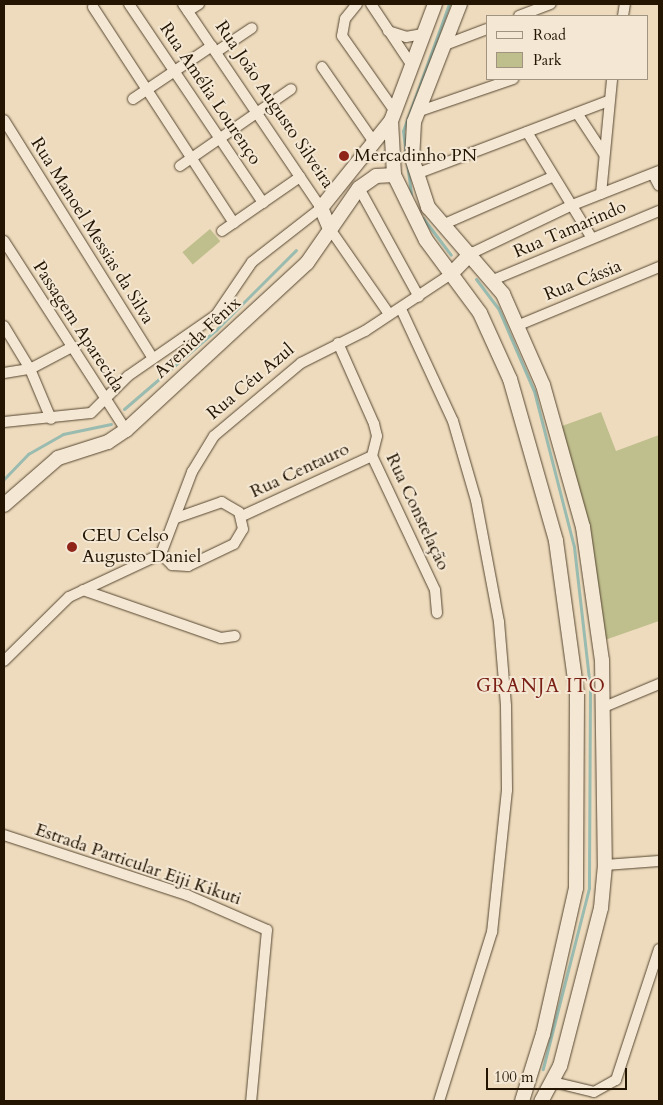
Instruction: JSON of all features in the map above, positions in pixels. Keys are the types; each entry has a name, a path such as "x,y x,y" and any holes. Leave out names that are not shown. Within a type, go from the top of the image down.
{"street":[{"name":"Rua Amélia Lourenço","path":"129,4 221,137 263,203"},
{"path":"185,7 199,4"},
{"path":"357,4 345,19 342,36 392,116 394,175 419,228 493,337 527,434 560,562 577,695 576,888 533,1068 522,1101"},
{"path":"371,4 411,64"},
{"path":"4,422 85,415 153,358 216,315 252,262 321,208 374,142 392,116 435,4"},
{"path":"460,4 442,46 418,112 412,135 416,174 428,207 442,225 493,280 519,325 543,385 584,527 598,619 604,707 605,865 601,908 553,1082 540,1101"},
{"path":"522,15 551,4"},
{"path":"92,7 144,91 234,223"},
{"name":"Rua João Augusto Silveira","path":"185,7 321,208 330,229"},
{"path":"133,99 175,71 252,28"},
{"path":"442,46 486,29"},
{"path":"388,31 406,38 423,34"},
{"path":"322,67 374,142"},
{"path":"418,112 510,80"},
{"path":"601,194 608,101 612,80"},
{"path":"180,166 291,89"},
{"path":"416,174 608,101"},
{"path":"577,113 604,154"},
{"name":"Rua Manoel Messias da Silva","path":"4,120 153,358"},
{"path":"527,132 552,177 591,237"},
{"path":"360,158 371,165 374,177 394,175"},
{"path":"470,254 570,206 656,172 659,186"},
{"path":"222,232 300,177"},
{"name":"Avenida Fênix","path":"4,506 58,458 108,442 126,430 307,263 359,188 374,177"},
{"path":"442,225 552,177"},
{"path":"359,188 419,296"},
{"name":"Rua Tamarindo","path":"493,280 591,237 659,211"},
{"path":"330,229 390,314"},
{"name":"Passagem Aparecida","path":"4,241 70,348 126,430"},
{"name":"Rua Céu Azul","path":"161,554 192,472 214,436 301,363 401,309 451,274 470,254"},
{"name":"Rua Cássia","path":"519,325 659,267"},
{"path":"401,309 453,421 476,500 499,622 506,706 507,790 492,932 439,1101"},
{"path":"4,326 30,369 52,419"},
{"name":"Rua Constelação","path":"338,343 374,424 377,436 372,456 435,590 437,613"},
{"path":"4,373 30,369 70,348"},
{"name":"Rua Centauro","path":"242,516 372,456"},
{"name":"Rua Centauro","path":"176,518 222,502 242,516"},
{"name":"Rua Centauro","path":"161,554 180,567 219,551 239,539 242,516"},
{"path":"4,661 62,601 161,554"},
{"path":"99,583 112,600"},
{"path":"83,590 220,638 235,636"},
{"path":"604,707 659,684"},
{"name":"Estrada Particular Eiji Kikuti","path":"4,835 187,895 267,930 251,1101"},
{"path":"605,865 659,861"},
{"path":"533,1068 536,1079 594,1092 616,1080 659,949"}],"green space":[{"path":"210,229 220,241 193,264 182,252"},
{"path":"601,412 616,451 659,435 659,621 605,640 593,548 562,426"}],"waterway":[{"path":"411,194 403,131 449,4"},
{"path":"423,218 451,255"},
{"path":"124,409 216,330 296,250"},
{"path":"476,279 498,308 534,391 574,547 590,687 589,888 543,1069"},
{"path":"4,479 28,454 63,434 111,424"}],"place":[{"name":"Mercadinho PN","path":"344,156"},
{"name":"CEU Celso Augusto Daniel","path":"72,547"}],"district":[{"name":"GRANJA ITO","path":"541,687"}]}
